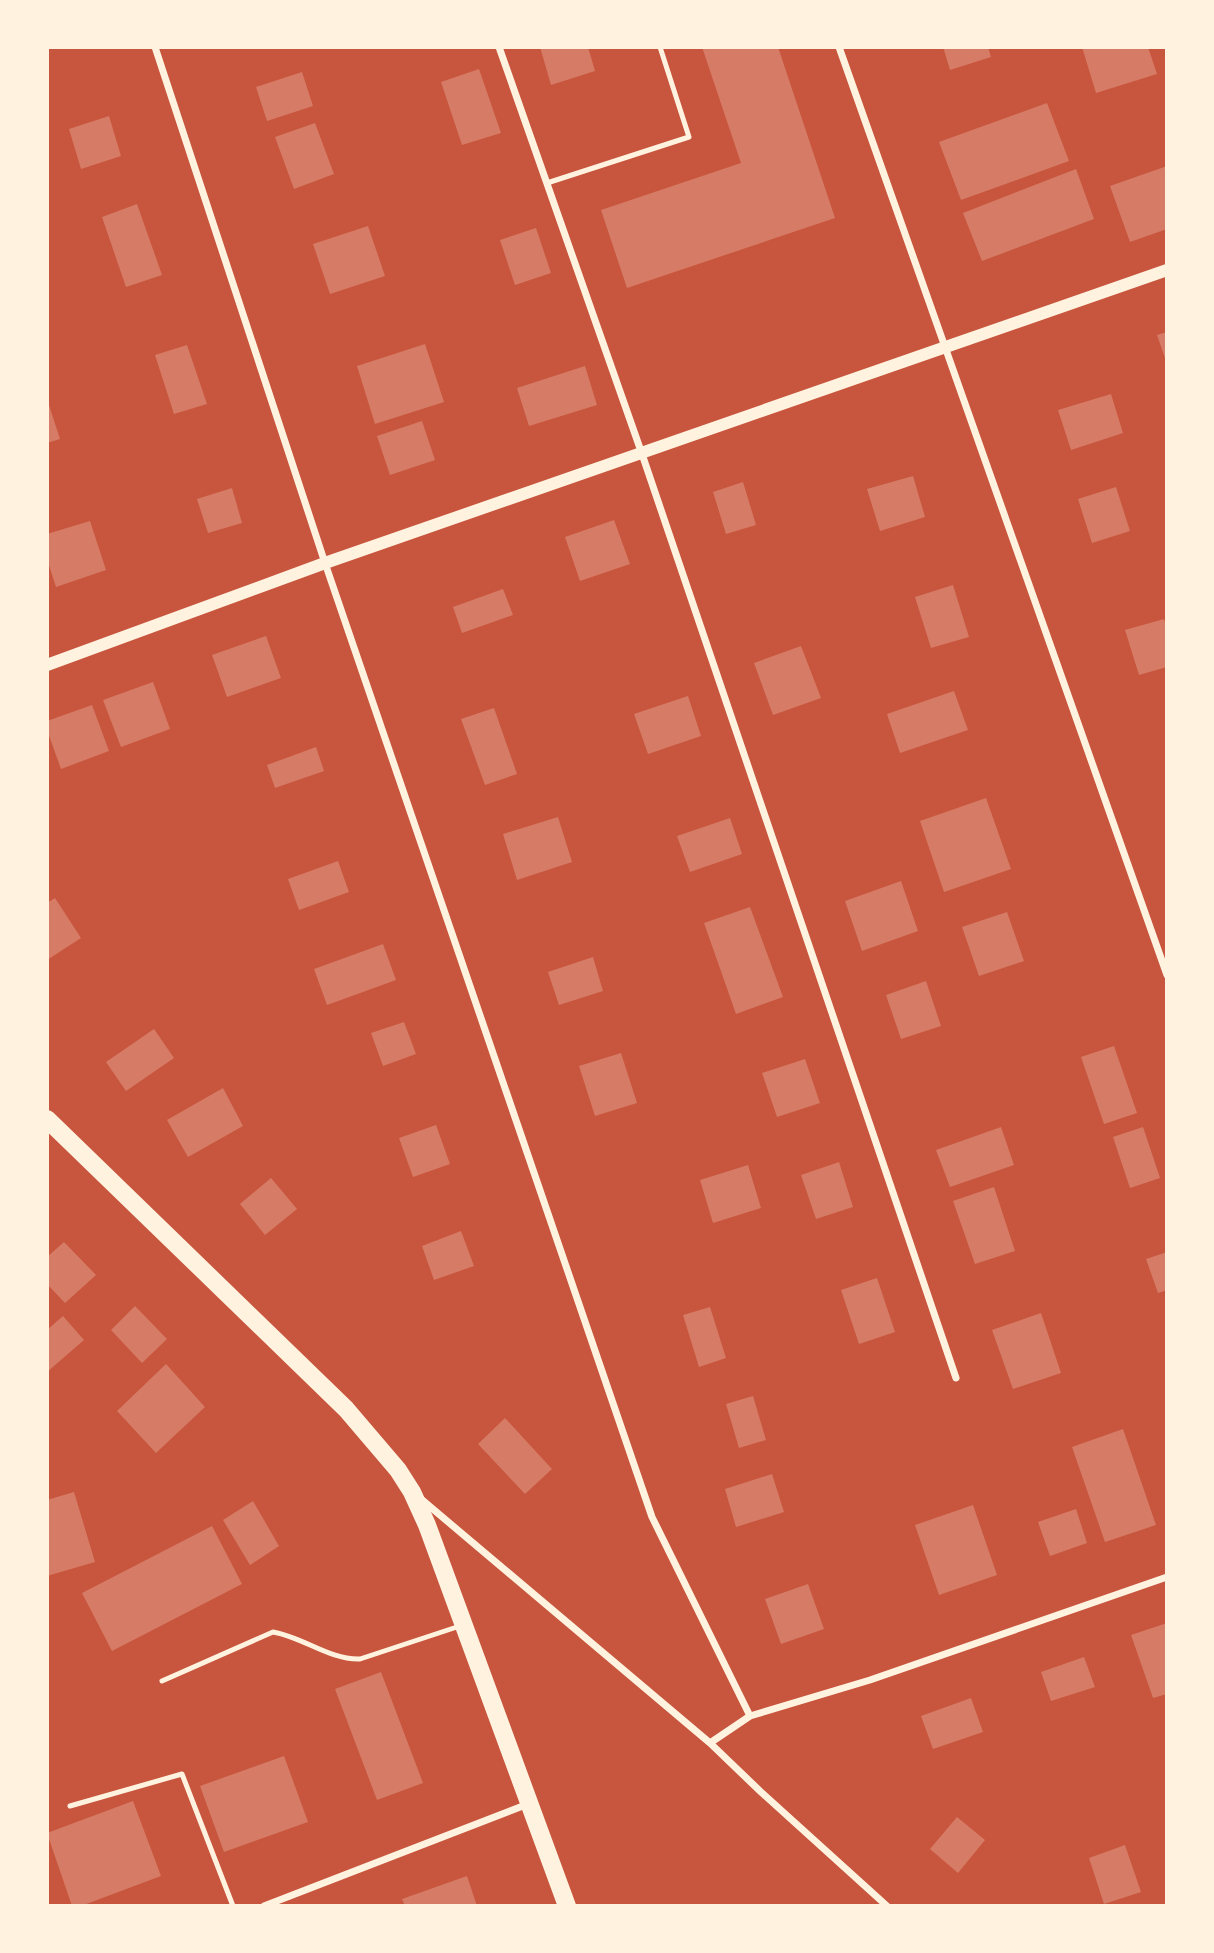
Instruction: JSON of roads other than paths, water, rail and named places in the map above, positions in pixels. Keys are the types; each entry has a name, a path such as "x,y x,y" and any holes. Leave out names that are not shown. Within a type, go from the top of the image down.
{"main road":[{"path":"47,1119 346,1409 376,1442 412,1492 465,1625 528,1804 568,1906"}],"street":[{"path":"155,47 325,563 652,1517 750,1716"},
{"path":"499,47 642,454 956,1378"},
{"path":"839,47 1167,975"},
{"path":"47,665 325,563 1167,270"},
{"path":"412,1492 710,1743 887,1906"},
{"path":"710,1743 750,1716 870,1680 1167,1577"},
{"path":"264,1906 528,1804"}],"lane":[{"path":"547,183 690,137 660,47"},
{"path":"162,1681 273,1632 285,1634 346,1660 360,1659 465,1625"},
{"path":"70,1806 181,1774 233,1906"}]}
